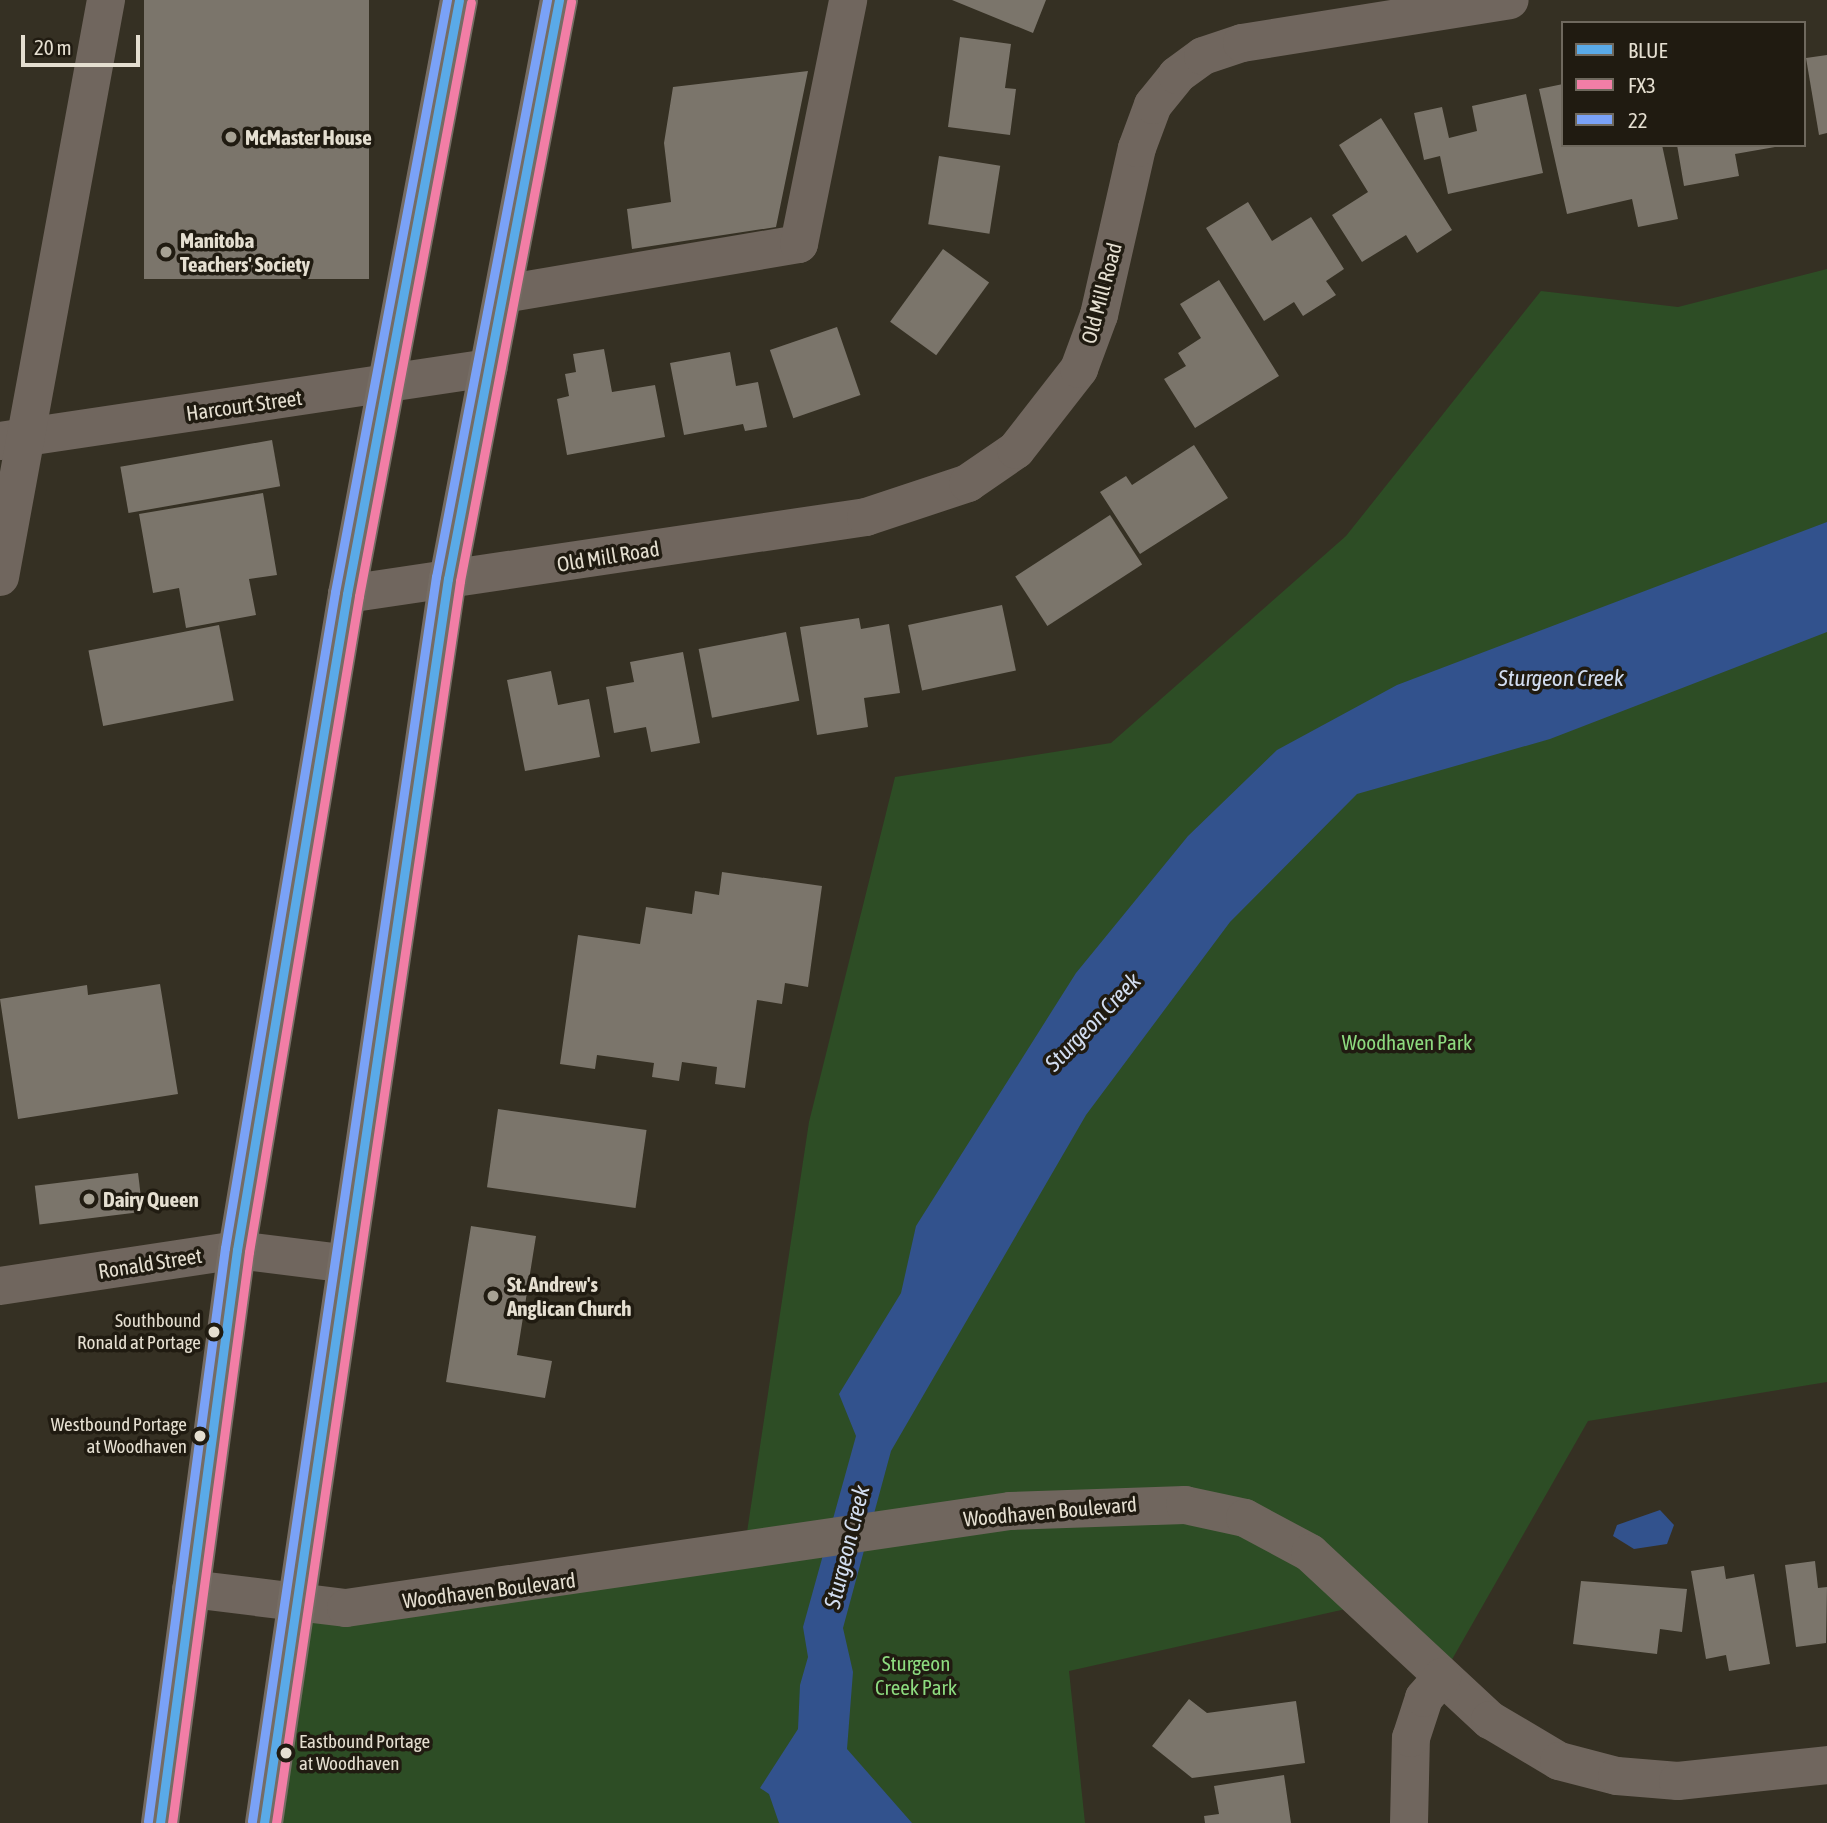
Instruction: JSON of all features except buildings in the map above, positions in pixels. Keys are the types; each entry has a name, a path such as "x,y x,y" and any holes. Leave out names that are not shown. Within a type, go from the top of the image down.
{"highway":[{"path":"160,1823 237,1250 348,594 459,0"},
{"path":"264,1823 342,1264 448,579 559,0"}],"street":[{"path":"0,577 12,439 106,0"},
{"path":"503,295 799,244 849,0"},
{"name":"Old Mill Road","path":"348,594 866,517 968,483 1016,450 1079,369 1100,315 1137,148 1153,105 1177,75 1203,56 1242,43 1510,0"},
{"name":"Harcourt Street","path":"12,439 489,368"},
{"name":"Ronald Street","path":"0,1286 237,1250 342,1264"},
{"name":"Woodhaven Boulevard","path":"191,1589 359,1606 1010,1511 1152,1503 1245,1518 1310,1553 1442,1678 1529,1746 1589,1771 1678,1781 1827,1765"},
{"path":"1409,1823 1411,1738 1424,1698 1442,1678"}],"green space":[{"name":"Woodhaven Park","path":"1827,269 1827,1382 1588,1421 1442,1677 1368,1604 1069,1671 1085,1823 264,1823 296,1601 744,1552 809,1122 895,777 1111,743 1346,536 1541,291 1678,307"}],"water":[{"name":"Sturgeon Creek","path":"1827,522 1827,632 1550,739 1357,794 1230,922 1086,1115 891,1451 843,1628 853,1672 847,1749 912,1823 779,1823 769,1794 760,1788 798,1729 800,1685 808,1657 803,1627 856,1436 839,1394 901,1293 916,1226 1076,973 1188,836 1277,750 1397,685"},
{"path":"1660,1510 1674,1525 1667,1544 1634,1549 1613,1536 1617,1525"}],"transit line":[{"name":"22","path":"148,1821 225,1248 335,592 447,0"},
{"name":"BLUE","path":"160,1823 237,1250 347,594 459,0"},
{"name":"22","path":"252,1821 436,577 547,0"},
{"name":"BLUE","path":"264,1823 448,579 559,0"},
{"name":"FX3","path":"172,1823 249,1252 359,596 471,2"},
{"name":"FX3","path":"276,1823 460,581 571,2"}],"place":[{"name":"McMaster House","path":"231,137"},
{"name":"Manitoba Teachers' Society","path":"166,252"},
{"name":"Dairy Queen","path":"89,1199"},
{"name":"St. Andrew's Anglican Church","path":"493,1296"},
{"name":"Southbound Ronald at Portage","path":"214,1332"},
{"name":"Westbound Portage at Woodhaven","path":"200,1436"},
{"name":"Eastbound Portage at Woodhaven","path":"286,1753"}],"park label":[{"name":"Sturgeon Creek Park","path":"916,1675"}]}
